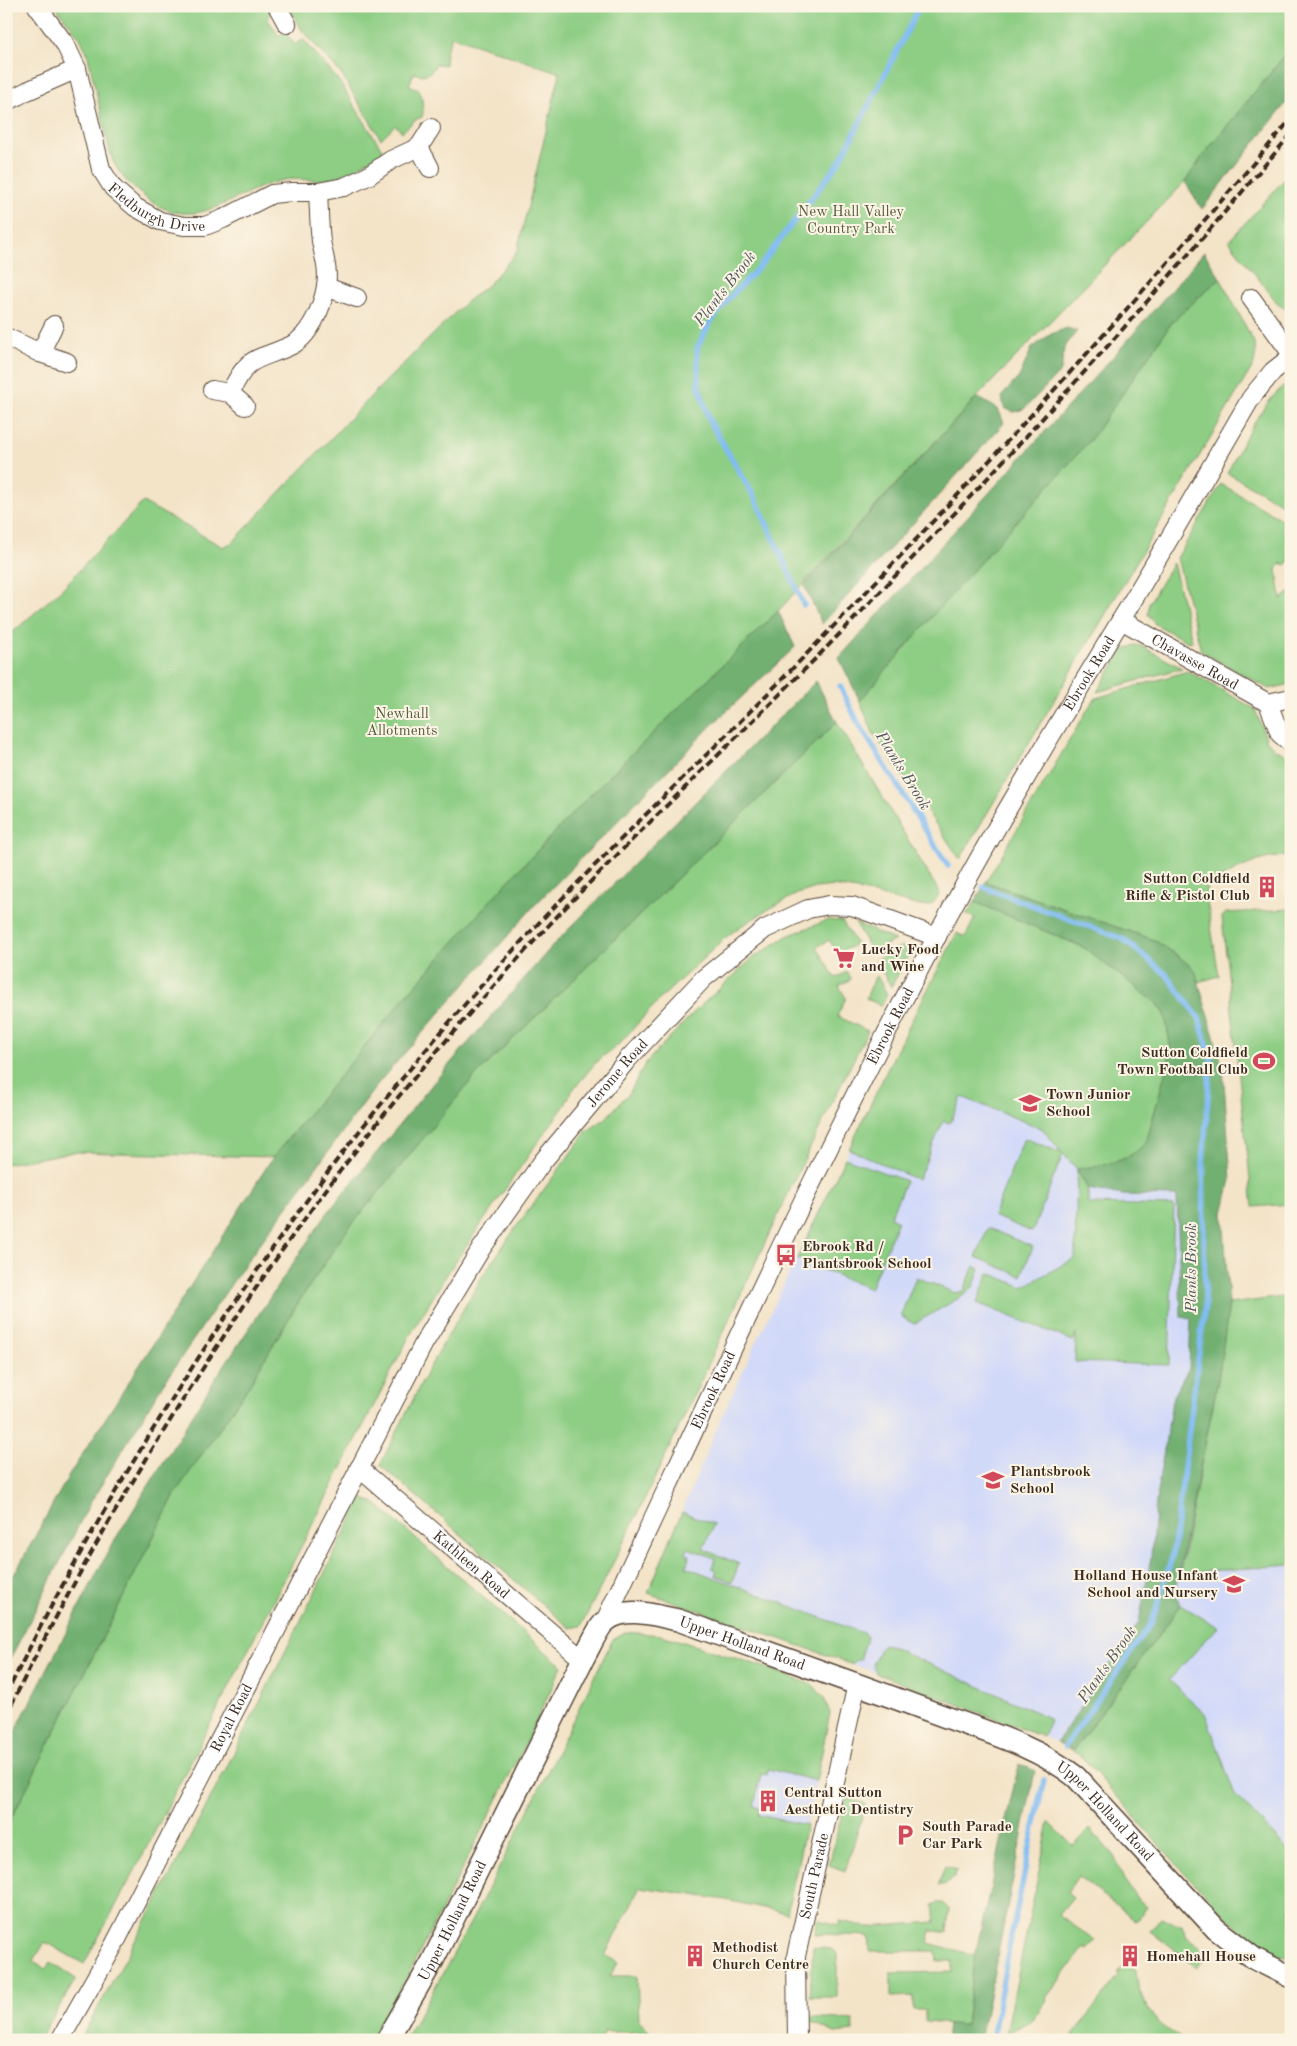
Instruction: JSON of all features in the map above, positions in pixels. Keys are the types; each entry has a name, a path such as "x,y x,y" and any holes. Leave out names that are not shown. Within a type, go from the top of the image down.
{"street":[{"name":"Fledburgh Drive","path":"37,6 65,44 77,69 101,169 113,188 135,206 160,221 184,226 205,226 272,194 318,192 344,187 368,176 391,160 419,147"},
{"path":"277,6 286,24"},
{"path":"6,102 27,90 77,69"},
{"path":"430,168 419,147 431,128"},
{"path":"230,393 238,376 250,362 291,346 312,326 326,287 327,268 321,240 318,192"},
{"path":"326,287 357,298"},
{"path":"1251,298 1291,353"},
{"path":"40,353 54,325"},
{"path":"6,337 40,353 68,362"},
{"name":"Ebrook Road","path":"605,1621 855,1095 967,880 1070,702 1121,620 1251,398 1273,371 1291,357"},
{"path":"212,390 230,393 245,406"},
{"name":"Chavasse Road","path":"1121,620 1268,703"},
{"path":"1291,698 1268,703 1280,734 1291,743"},
{"name":"Jerome Road","path":"398,1393 424,1343 481,1249 543,1161 628,1058 704,978 765,929 808,910 829,905 852,906 937,937"},
{"name":"Royal Road","path":"60,2040 113,1947 398,1393"},
{"name":"Kathleen Road","path":"359,1468 575,1653 584,1657"},
{"name":"Upper Holland Road","path":"387,2040 432,1962 584,1657 605,1621 617,1614 628,1612 678,1620 857,1684 1043,1754 1076,1777 1216,1929 1255,1959 1291,1977"},
{"name":"South Parade","path":"797,2040 796,1956 857,1684"}],"shaded area":[{"name":"Plantsbrook School","path":"986,882 1154,940 1180,957 1191,1318 1229,1304 1291,1296 1291,1854 1235,1795 1205,1713 1169,1680 1218,1627 1181,1605 1151,1557 1139,1622 1057,1742 847,1662 648,1593 721,1418 789,1273 903,1037 957,933 965,937 975,918 967,914"},
{"path":"768,1769 816,1781 806,1825 757,1815 754,1807 761,1774"}],"green space":[{"path":"55,6 268,6 272,13 267,18 279,36 285,32 295,45 303,39 339,81 383,151 354,170 337,177 321,180 290,179 279,181 260,187 210,209 194,213 178,212 160,207 131,185 115,164 110,152 87,52 80,38"},
{"path":"288,6 1291,6 1291,48 1204,154 1185,182 977,397 778,611 598,787 513,876 407,995 273,1157 74,1152 6,1164 6,638 62,589 143,502 223,547 233,542 373,394 465,303 489,284 517,252 560,73 452,36 446,51 445,65 436,64 430,72 424,75 414,73 409,85 418,89 422,98 422,117 415,120 402,132 395,125 381,139 341,74 302,30"},
{"path":"1291,48 1291,97 1202,209 1185,182 1204,154"},
{"path":"1291,172 1291,312 1279,305 1229,241"},
{"path":"1204,252 1220,278 1173,321 1091,439 941,606 860,701 839,658 1121,348"},
{"path":"1220,278 1254,342 1256,351 1254,364 960,859 873,733 860,701 941,606 1091,439 1173,321"},
{"path":"1067,328 1077,331 1064,348 1061,371 1024,409 1014,412 1004,408 1002,396 1019,377 1032,348 1051,334"},
{"path":"1291,380 1291,509 1227,473 1262,411 1280,389"},
{"path":"977,397 998,409 1004,423 822,624 804,585"},
{"path":"1221,484 1291,525 1291,558 1286,565 1281,563 1277,569 1281,599 1291,592 1291,684 1269,689 1201,651 1177,558"},
{"path":"1173,563 1192,641 1188,642 1155,624 1148,614 1149,603"},
{"path":"778,611 795,647 713,724 534,906 380,1081 245,1264 163,1384 89,1505 6,1667 6,1589 68,1477 273,1157 407,995 498,892 598,787"},
{"path":"1135,645 1141,646 1182,668 1097,692 1123,650"},
{"path":"1188,671 1255,709 1267,741 1276,750 1291,757 1291,856 1257,862 1206,886 1219,976 1198,982 1195,970 1180,957 1154,940 986,882 1092,702 1096,698"},
{"path":"816,681 837,722 474,1077 344,1234 298,1303 248,1387 176,1492 6,1829 6,1749 111,1546 217,1376 325,1216 435,1081 555,943"},
{"path":"837,722 940,893 932,903 927,906 920,906 834,886 816,888 797,894 778,904 725,938 661,998 617,1046 598,1060 571,1092 565,1105 447,1274 409,1337 134,1872 84,1964 45,1942 33,1962 46,1969 50,1962 76,1979 39,2040 6,2040 6,1829 176,1492 248,1387 298,1303 344,1234 474,1077"},
{"path":"986,882 1154,940 1180,957 1195,970 1223,1068 1231,1180 1223,1213 1229,1304 1218,1380 1174,1595 1181,1605 1073,1751 1057,1742 1139,1622 1151,1557 1157,1492 1173,1396 1189,1368 1191,1318 1181,1317 1177,1196 1123,1195 1088,1189 1077,1169 1116,1162 1133,1154 1147,1140 1171,1051 1165,1014 1159,1005 1083,947 975,902"},
{"path":"975,902 1083,947 1159,1005 1165,1014 1171,1051 1147,1140 1133,1154 1125,1158 1077,1170 1088,1189 1088,1204 1174,1206 1169,1365 1075,1362 1076,1334 1073,1341 977,1303 989,1273 1023,1287 1075,1258 1077,1169 1063,1154 1032,1232 993,1216 1024,1138 1062,1153 1043,1129 962,1097 950,1123 943,1121 918,1180 849,1149 903,1037 957,933 965,937 975,918 967,914"},
{"name":"Sutton Coldfield Town Football Club","path":"1291,909 1291,1204 1253,1207 1222,917 1226,913"},
{"path":"828,920 842,921 856,944 838,954 829,940 817,947 835,978 847,972 851,979 839,986 846,998 837,1016 868,1031 795,1179 655,1478 581,1626 570,1628 380,1465 428,1370 482,1277 587,1131 605,1119 630,1092 645,1064 695,1011 753,958 787,936"},
{"path":"855,923 895,940 872,953"},
{"path":"902,946 906,950 907,958 891,987 876,960"},
{"path":"877,976 887,994 881,1006 866,998"},
{"path":"845,1158 906,1181 890,1217 898,1221 870,1289 797,1259"},
{"path":"988,1228 1033,1247 1021,1276 976,1257"},
{"path":"974,1266 980,1269 973,1287 966,1294 914,1324 902,1317 902,1312 916,1277 955,1293 964,1291"},
{"path":"1291,1296 1291,1565 1180,1573 1218,1380 1229,1304"},
{"path":"362,1498 376,1504 562,1666 522,1751 408,1975 369,2040 80,2040 190,1839"},
{"path":"682,1512 714,1524 703,1549 739,1564 732,1582 715,1575 717,1570 712,1568 715,1558 688,1548 686,1553 690,1555 686,1567 865,1634 867,1638 860,1660 856,1660 852,1664 648,1593"},
{"path":"1181,1605 1218,1627 1169,1680 1205,1713 1235,1795 1291,1854 1291,1959 1270,1951 1242,1933 1182,1870 1082,1757 1073,1751"},
{"path":"625,1632 661,1635 761,1666 813,1685 824,1698 830,1713 816,1781 768,1769 767,1775 761,1774 754,1806 759,1808 758,1815 806,1825 787,1913 726,1900 640,1887 605,1955 618,1962 610,1976 637,1976 639,2020 649,2032 605,2032 601,2040 404,2040 487,1892 613,1639"},
{"path":"885,1644 1047,1717 1050,1720 1043,1737 876,1673 873,1664 881,1646"},
{"path":"1019,1764 1035,1771 980,2040 946,2040 948,2024 966,2025 974,1959"},
{"path":"846,1798 866,1804 845,1871 829,1865"},
{"path":"1049,1822 1073,1846 1090,1829 1114,1856 1124,1880 1139,1901 1147,1907 1137,1921 1078,1876 1067,1892 1073,1897 1058,1915 1095,1940 1087,1950 1084,1948 1046,1998 1047,2000 1032,2020 1006,2034"},
{"path":"945,1866 957,1870 956,1874 951,1881 938,1886"},
{"path":"943,1903 949,1909 947,1933 931,1930 928,1943 975,1955 966,2025 925,2022 925,2010 913,2010 913,1996 891,1997 891,1973 952,1972 952,1961 937,1961 936,1951 870,1951 869,1936 815,1934 818,1920 839,1925 840,1921 868,1927 935,1922 933,1905"},
{"path":"1161,1917 1182,1927 1187,1937 1209,1953 1197,1968 1150,1931"},
{"path":"813,1947 832,1949 837,1953 837,1997 810,1997"},
{"path":"1126,1962 1136,1970 1142,1997 1152,2016 1183,2040 1078,2040 1072,2036 1119,1975 1117,1973"},
{"path":"810,2017 853,2020 853,2031 835,2033 810,2021"}],"waterway":[{"name":"Plants Brook","path":"804,605 755,498 710,422 699,386 697,348 710,323 729,298 760,266 840,161 920,6"},
{"name":"Plants Brook","path":"840,686 857,721 948,866"},
{"name":"Plants Brook","path":"983,887 1123,939 1166,974 1199,1018 1211,1058 1203,1163 1205,1305 1173,1554 1152,1622 1065,1746"},
{"name":"Plants Brook","path":"992,2040 1010,1942 1044,1780"}],"railway":[{"path":"6,1695 81,1552 163,1413 262,1263 325,1175 369,1119 451,1020 534,928 790,671 1003,446 1120,317 1291,119"},
{"path":"6,1716 79,1574 188,1391 278,1256 342,1169 409,1084 486,994 566,907 821,653 1002,463 1177,267 1291,134"}],"place":[{"name":"Sutton Coldfield Rifle & Pistol Club","path":"1267,887"},
{"name":"Lucky Food and Wine","path":"844,958"},
{"name":"Sutton Coldfield Town Football Club","path":"1264,1061"},
{"name":"Town Junior School","path":"1030,1103"},
{"name":"Ebrook Rd / Plantsbrook School","path":"786,1255"},
{"name":"Plantsbrook School","path":"993,1480"},
{"name":"Holland House Infant School and Nursery","path":"1234,1584"},
{"name":"Central Sutton Aesthetic Dentistry","path":"768,1801"},
{"name":"South Parade Car Park","path":"905,1835"},
{"name":"Methodist Church Centre","path":"695,1956"},
{"name":"Homehall House","path":"1130,1956"}],"park label":[{"name":"New Hall Valley Country Park","path":"851,220"},
{"name":"Newhall Allotments","path":"402,722"}]}
